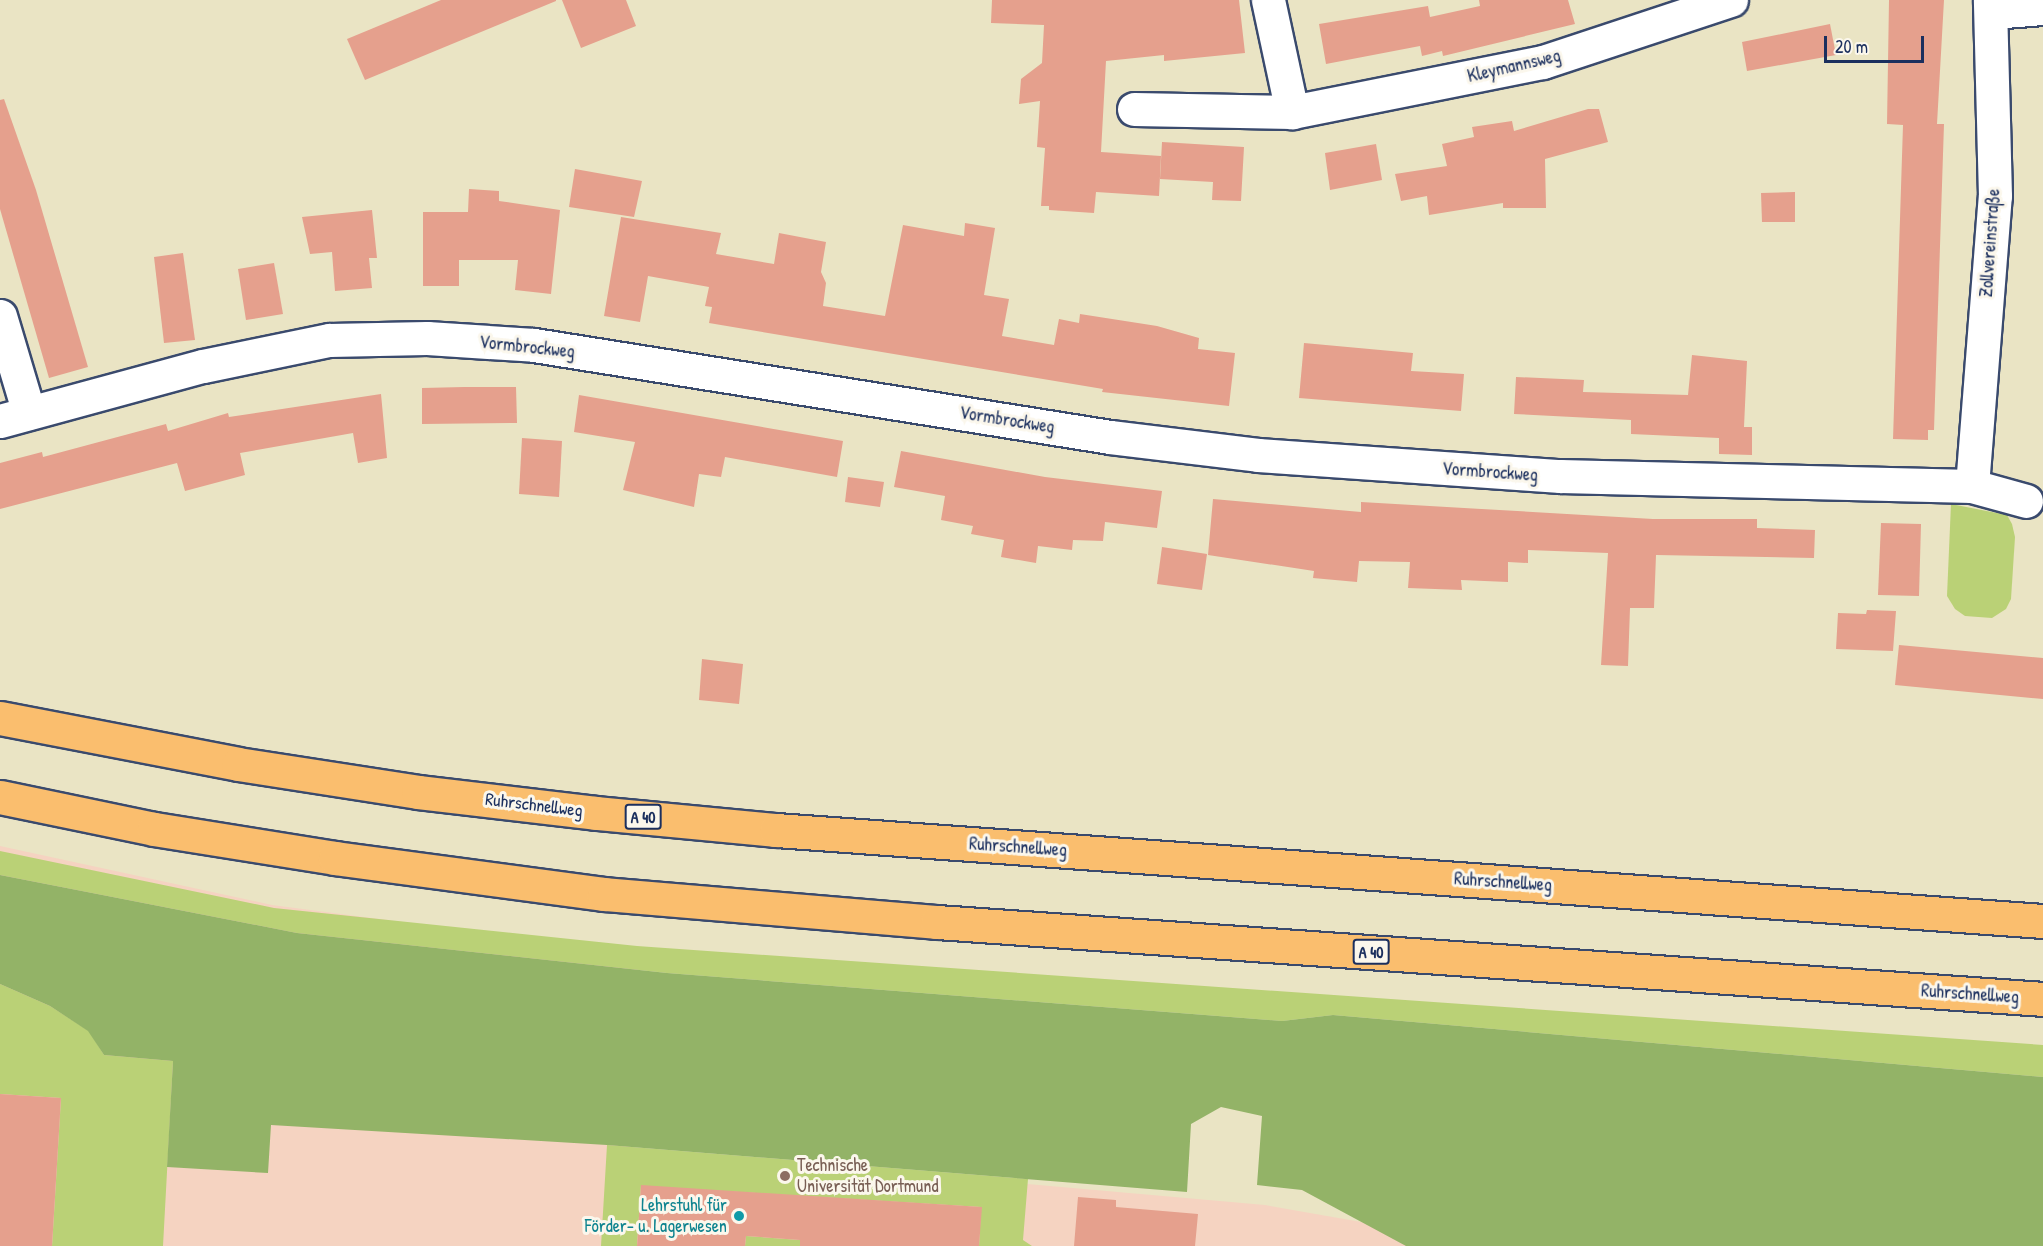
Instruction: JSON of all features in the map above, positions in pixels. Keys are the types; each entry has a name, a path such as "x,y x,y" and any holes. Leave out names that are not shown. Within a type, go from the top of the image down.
{"highway":[{"name":"Ruhrschnellweg","path":"0,718 249,766 596,813 776,830 2043,921"},
{"name":"Ruhrschnellweg","path":"0,797 143,827 324,857 604,894 982,926 2043,999"}],"street":[{"path":"1268,0 1292,112"},
{"name":"Kleymannsweg","path":"1134,109 1292,112 1544,62 1731,0"},
{"path":"1991,6 2043,8"},
{"name":"Zollvereinstraße","path":"1972,486 1995,196 1991,6"},
{"path":"0,316 15,417"},
{"name":"Vormbrockweg","path":"15,417 203,366 329,340 427,338 534,345 1110,437 1258,455 1560,476 1972,486 2026,501"}],"shaded area":[{"path":"0,846 272,905 640,953 630,1149 1265,1205 1498,1246 0,1246"}],"green space":[{"path":"1951,504 2007,515 2012,524 2015,537 2011,599 2006,609 1992,618 1965,616 1955,609 1947,596"},
{"path":"0,851 274,908 637,946 2043,1045 2043,1077 1333,1015 1282,1021 667,973 297,933 0,875"},
{"path":"0,875 297,933 667,973 1282,1021 1333,1015 2043,1077 2043,1246 1406,1246 1302,1190 1257,1185 1262,1116 1221,1107 1191,1124 1187,1192 607,1145 271,1125 268,1173 167,1167 173,1061 104,1055 88,1031 50,1006 0,984"},
{"path":"0,984 50,1006 89,1031 104,1055 173,1061 163,1246 52,1246 61,1098 0,1094"},
{"path":"607,1145 1028,1179 1023,1240 1032,1246 979,1246 981,1207 641,1186 637,1246 601,1246"},
{"path":"746,1236 800,1240 800,1246 745,1246"}],"building":[{"path":"441,0 556,1 365,80 347,39"},
{"path":"562,0 626,0 636,26 581,48"},
{"path":"992,0 1239,0 1245,53 1164,61 1164,55 1106,61 1101,152 1161,156 1159,196 1096,192 1094,213 1049,210 1049,206 1041,206 1045,148 1037,147 1040,101 1019,104 1021,79 1042,63 1044,25 991,23"},
{"path":"1479,0 1568,0 1575,24 1443,56 1442,51 1422,56 1420,46 1326,64 1319,24 1428,6 1430,17 1480,6"},
{"path":"1889,0 1944,0 1937,124 1944,124 1934,430 1928,430 1928,440 1893,439 1903,125 1887,124"},
{"path":"1830,24 1836,55 1747,71 1742,42"},
{"path":"4,99 36,190 88,367 49,378 0,209 0,100"},
{"path":"1588,109 1599,109 1608,142 1545,159 1546,208 1503,208 1503,203 1429,215 1427,196 1401,201 1395,174 1447,166 1442,144 1474,137 1472,127 1512,121 1514,131"},
{"path":"1162,142 1244,147 1241,201 1212,200 1213,182 1160,179"},
{"path":"1376,144 1382,180 1330,190 1325,153"},
{"path":"575,169 642,181 634,217 569,207"},
{"path":"469,189 499,191 499,201 560,210 551,294 515,290 518,260 459,260 459,286 423,286 423,212 468,212"},
{"path":"1795,192 1795,222 1762,222 1761,193"},
{"path":"372,210 377,258 369,258 372,288 335,291 332,252 310,254 302,217"},
{"path":"621,217 721,233 716,254 774,264 779,233 826,242 821,272 826,283 823,306 885,316 903,225 964,236 965,223 995,228 984,295 1009,299 1002,336 1054,345 1059,319 1079,323 1080,314 1157,326 1199,338 1198,349 1235,353 1229,406 1102,392 1103,389 709,323 712,307 705,306 709,287 648,276 640,322 604,316"},
{"path":"183,253 195,340 164,343 154,257"},
{"path":"274,263 283,314 246,320 238,269"},
{"path":"1304,343 1413,353 1411,371 1464,374 1461,411 1299,398"},
{"path":"1692,355 1747,361 1744,427 1752,427 1752,455 1719,454 1719,438 1631,434 1631,420 1514,414 1516,377 1584,380 1583,392 1688,395"},
{"path":"516,387 517,423 422,424 422,388"},
{"path":"381,394 387,458 358,463 353,433 240,453 245,475 185,491 177,463 0,509 0,463 42,452 43,457 166,424 168,431 228,413 229,417"},
{"path":"579,395 843,441 837,477 725,457 721,477 699,474 694,507 623,490 635,442 574,432"},
{"path":"522,438 562,441 559,497 519,494"},
{"path":"901,451 1045,477 1162,491 1157,528 1105,522 1103,541 1073,540 1072,550 1038,546 1036,563 1001,557 1004,540 971,534 973,526 941,520 945,496 894,487"},
{"path":"848,477 884,482 880,507 845,502"},
{"path":"1213,499 1361,512 1361,502 1653,519 1757,519 1757,528 1815,530 1814,558 1656,555 1654,608 1630,608 1628,666 1601,665 1608,553 1528,550 1528,563 1508,562 1508,582 1461,580 1462,590 1408,588 1410,562 1359,561 1357,582 1313,578 1314,571 1208,555"},
{"path":"1881,523 1921,524 1919,596 1878,595"},
{"path":"1162,547 1207,554 1202,590 1157,584"},
{"path":"1867,610 1896,611 1893,651 1836,649 1838,613 1866,614"},
{"path":"1899,645 2043,658 2043,699 1895,685"},
{"path":"702,659 743,664 739,704 699,700"},
{"path":"0,1094 61,1098 52,1246 0,1246"},
{"path":"641,1185 982,1207 979,1246 800,1246 800,1240 746,1236 745,1246 637,1246"},
{"path":"1078,1197 1116,1200 1116,1207 1198,1214 1195,1246 1074,1246"}],"place":[{"name":"Technische Universität Dortmund","path":"785,1176"},
{"name":"Lehrstuhl für Förder- u. Lagerwesen","path":"739,1216"}]}
